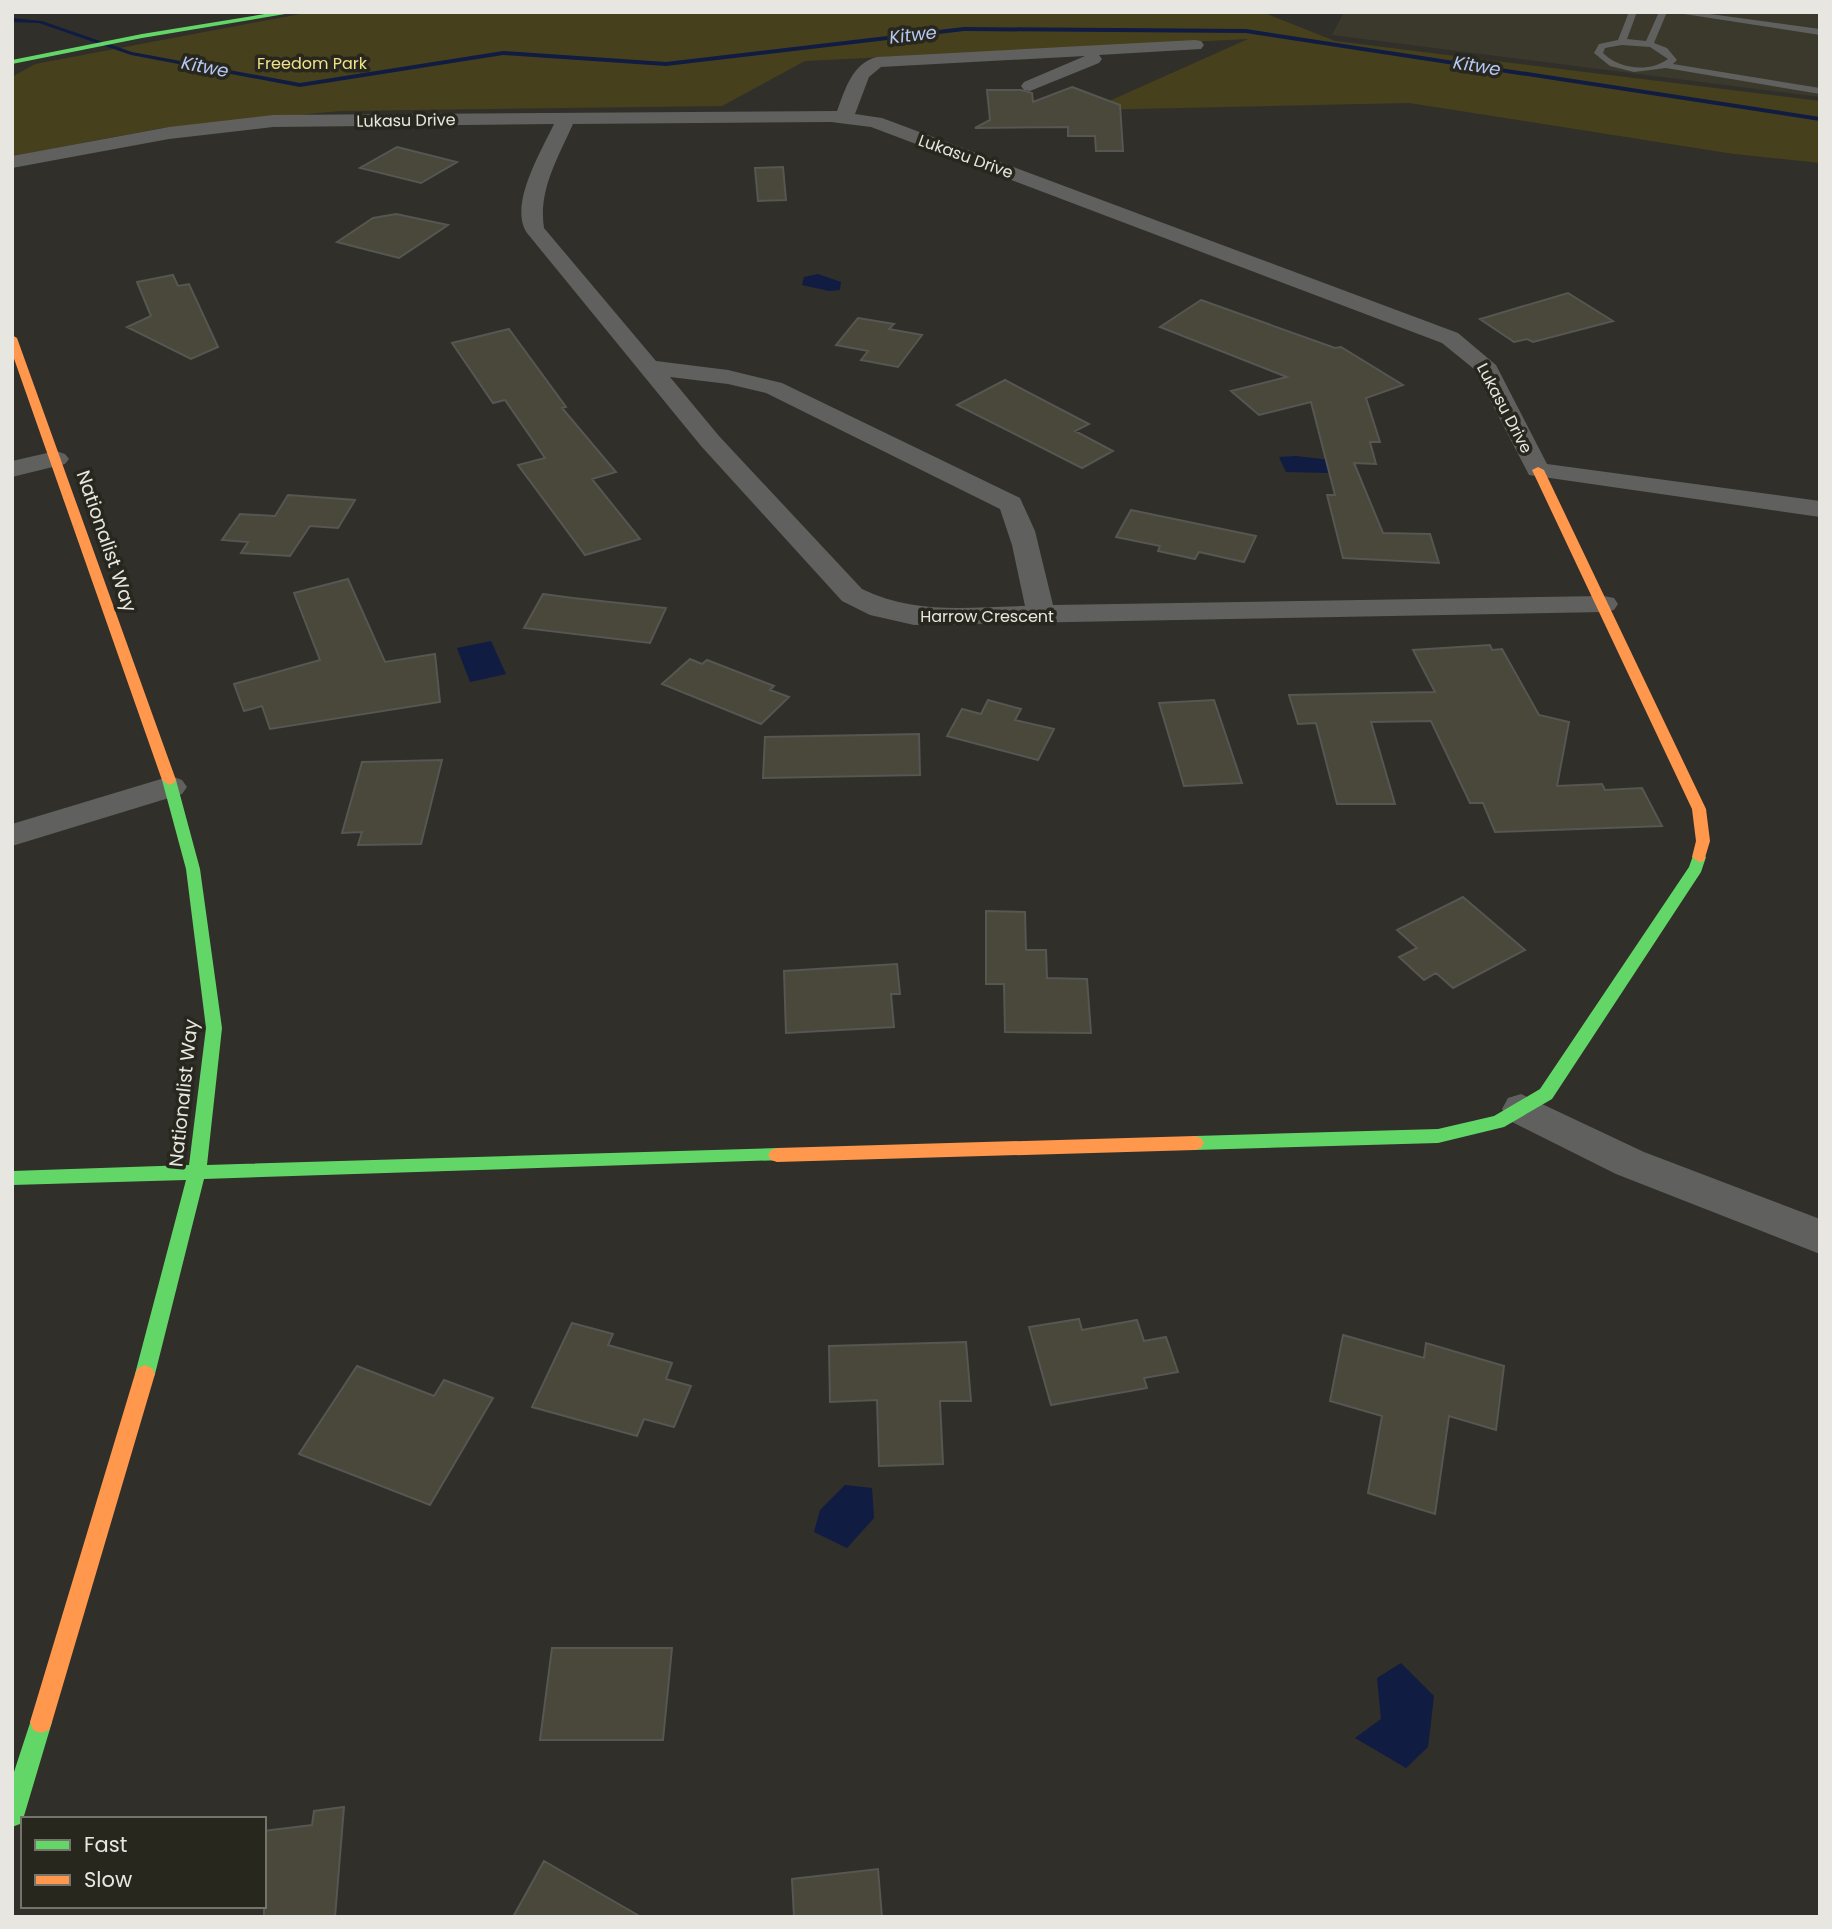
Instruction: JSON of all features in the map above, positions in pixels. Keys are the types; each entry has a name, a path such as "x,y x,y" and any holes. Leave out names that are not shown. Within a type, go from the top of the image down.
{"street":[{"path":"244,20 273,12"},
{"path":"12,62 142,36 293,12"},
{"path":"845,116 861,74 868,65 877,62 1195,45"},
{"path":"1030,86 1118,48"},
{"path":"12,68 32,59"},
{"name":"Lukasu Drive","path":"12,162 169,133 253,122 845,116 887,126 1450,338 1484,365 1538,470 1820,509"},
{"name":"Harrow Crescent","path":"566,118 534,195 530,214 534,229 710,441 852,595 880,609 914,616 1042,616 1604,604"},
{"name":"Nationalist Way","path":"12,338 171,787 193,869 214,1028 197,1173 135,1410 12,1816"},
{"path":"652,368 728,377 774,388 1011,504 1021,523 1031,584 1042,616"},
{"path":"12,469 56,459"},
{"path":"12,1178 1438,1136 1498,1122 1546,1094 1696,868 1703,841 1699,809 1604,604 1538,470"},
{"path":"12,835 171,787"},
{"path":"1521,1109 1630,1163 1820,1237"}],"lane":[{"path":"1622,42 1633,12"},
{"path":"1649,45 1663,12"},
{"path":"1675,12 1820,32"},
{"path":"1667,66 1672,60 1669,53 1649,45 1622,42 1602,46 1598,52 1604,60 1625,67 1644,69 1667,66 1820,91"}],"shaded area":[{"path":"1344,12 1820,12 1820,97 1332,35"}],"green space":[{"name":"Freedom Park","path":"311,12 1262,12 1335,41 1820,101 1820,163 1734,154 1409,103 1089,110 1248,39 805,61 722,106 340,111 162,128 12,156 12,77 35,64"}],"water":[{"path":"818,274 841,282 840,290 829,291 802,285 804,277"},
{"path":"1279,457 1331,460 1334,473 1286,472"},
{"path":"491,641 506,674 470,682 457,648"},
{"path":"845,1485 872,1488 874,1518 847,1548 814,1532 820,1510"},
{"path":"1401,1663 1434,1696 1428,1747 1406,1768 1355,1738 1381,1719 1377,1678"}],"building":[{"path":"1072,87 1120,105 1123,151 1096,151 1095,136 1068,136 1068,127 975,128 990,120 987,90 1021,90 1032,93 1033,102"},
{"path":"397,147 457,162 421,183 360,168"},
{"path":"783,167 786,200 758,201 755,168"},
{"path":"396,214 448,225 399,258 337,242 373,218"},
{"path":"173,275 178,286 189,284 218,347 191,359 127,327 151,316 137,282"},
{"path":"1568,293 1613,321 1533,342 1527,339 1514,342 1480,319"},
{"path":"1201,300 1335,348 1341,347 1403,385 1366,398 1380,442 1370,442 1376,464 1354,463 1383,533 1430,534 1439,563 1343,558 1327,495 1335,495 1311,402 1259,415 1231,391 1287,377 1160,327"},
{"path":"858,318 894,324 889,329 922,335 898,367 861,360 868,351 836,345"},
{"path":"509,329 566,407 562,408 616,472 592,479 640,539 585,555 518,465 545,458 505,400 493,403 452,343"},
{"path":"1005,380 1089,424 1075,431 1113,451 1082,468 957,405"},
{"path":"288,495 355,500 338,528 310,526 290,556 241,553 248,542 222,540 240,514 275,516"},
{"path":"1131,510 1256,536 1244,562 1199,552 1195,559 1158,551 1160,546 1116,537"},
{"path":"348,579 385,662 435,654 440,702 270,729 262,706 244,711 234,684 320,660 294,593"},
{"path":"543,594 666,608 650,643 524,628"},
{"path":"1490,645 1492,650 1502,649 1539,715 1569,722 1557,786 1602,784 1605,790 1642,788 1662,826 1495,832 1483,803 1470,803 1431,721 1371,722 1395,804 1337,804 1316,723 1298,724 1289,695 1435,692 1413,650"},
{"path":"690,659 702,664 707,660 774,686 770,690 789,697 761,724 662,684"},
{"path":"988,700 1021,709 1015,720 1054,729 1038,760 947,736 962,709 981,714"},
{"path":"1214,700 1242,783 1184,786 1159,703"},
{"path":"919,734 920,775 763,778 765,737"},
{"path":"442,760 421,844 358,845 362,832 342,833 362,762"},
{"path":"1463,897 1525,950 1453,988 1436,973 1424,980 1399,957 1417,948 1397,930"},
{"path":"986,911 1025,912 1026,950 1046,950 1047,978 1087,979 1091,1033 1005,1032 1004,984 986,984"},
{"path":"897,964 900,994 891,994 894,1027 786,1033 784,971"},
{"path":"1079,1319 1082,1330 1137,1320 1144,1341 1166,1337 1178,1372 1144,1378 1147,1388 1051,1405 1029,1327"},
{"path":"572,1323 613,1334 608,1345 672,1363 666,1379 691,1386 674,1427 644,1419 637,1436 532,1407"},
{"path":"1343,1335 1424,1358 1426,1343 1504,1366 1496,1430 1449,1416 1435,1514 1368,1493 1382,1416 1330,1401"},
{"path":"966,1342 971,1401 940,1401 943,1464 879,1466 877,1400 830,1402 829,1346"},
{"path":"357,1366 434,1396 444,1380 493,1398 430,1505 299,1454"},
{"path":"552,1648 672,1648 663,1740 540,1740"},
{"path":"344,1807 335,1917 264,1917 266,1831 312,1825 314,1811"},
{"path":"544,1861 641,1917 513,1917"},
{"path":"878,1869 882,1917 794,1917 792,1879"}],"waterway":[{"name":"Kitwe","path":"12,20 40,22 131,53 300,85 503,53 666,64 964,29 1246,31 1820,119"}],"traffic: fast":[{"path":"12,62 142,36 293,12"},
{"path":"145,1374 197,1173 214,1028 193,869 169,780"},
{"path":"1195,1143 1438,1136 1498,1122 1546,1094 1696,868 1699,857"},
{"path":"12,1178 777,1155"},
{"path":"12,1816 41,1722"}],"traffic: slow":[{"path":"12,338 169,780"},
{"path":"1538,470 1699,809 1703,841 1699,857"},
{"path":"777,1155 1195,1143"},
{"path":"41,1722 145,1374"}]}
